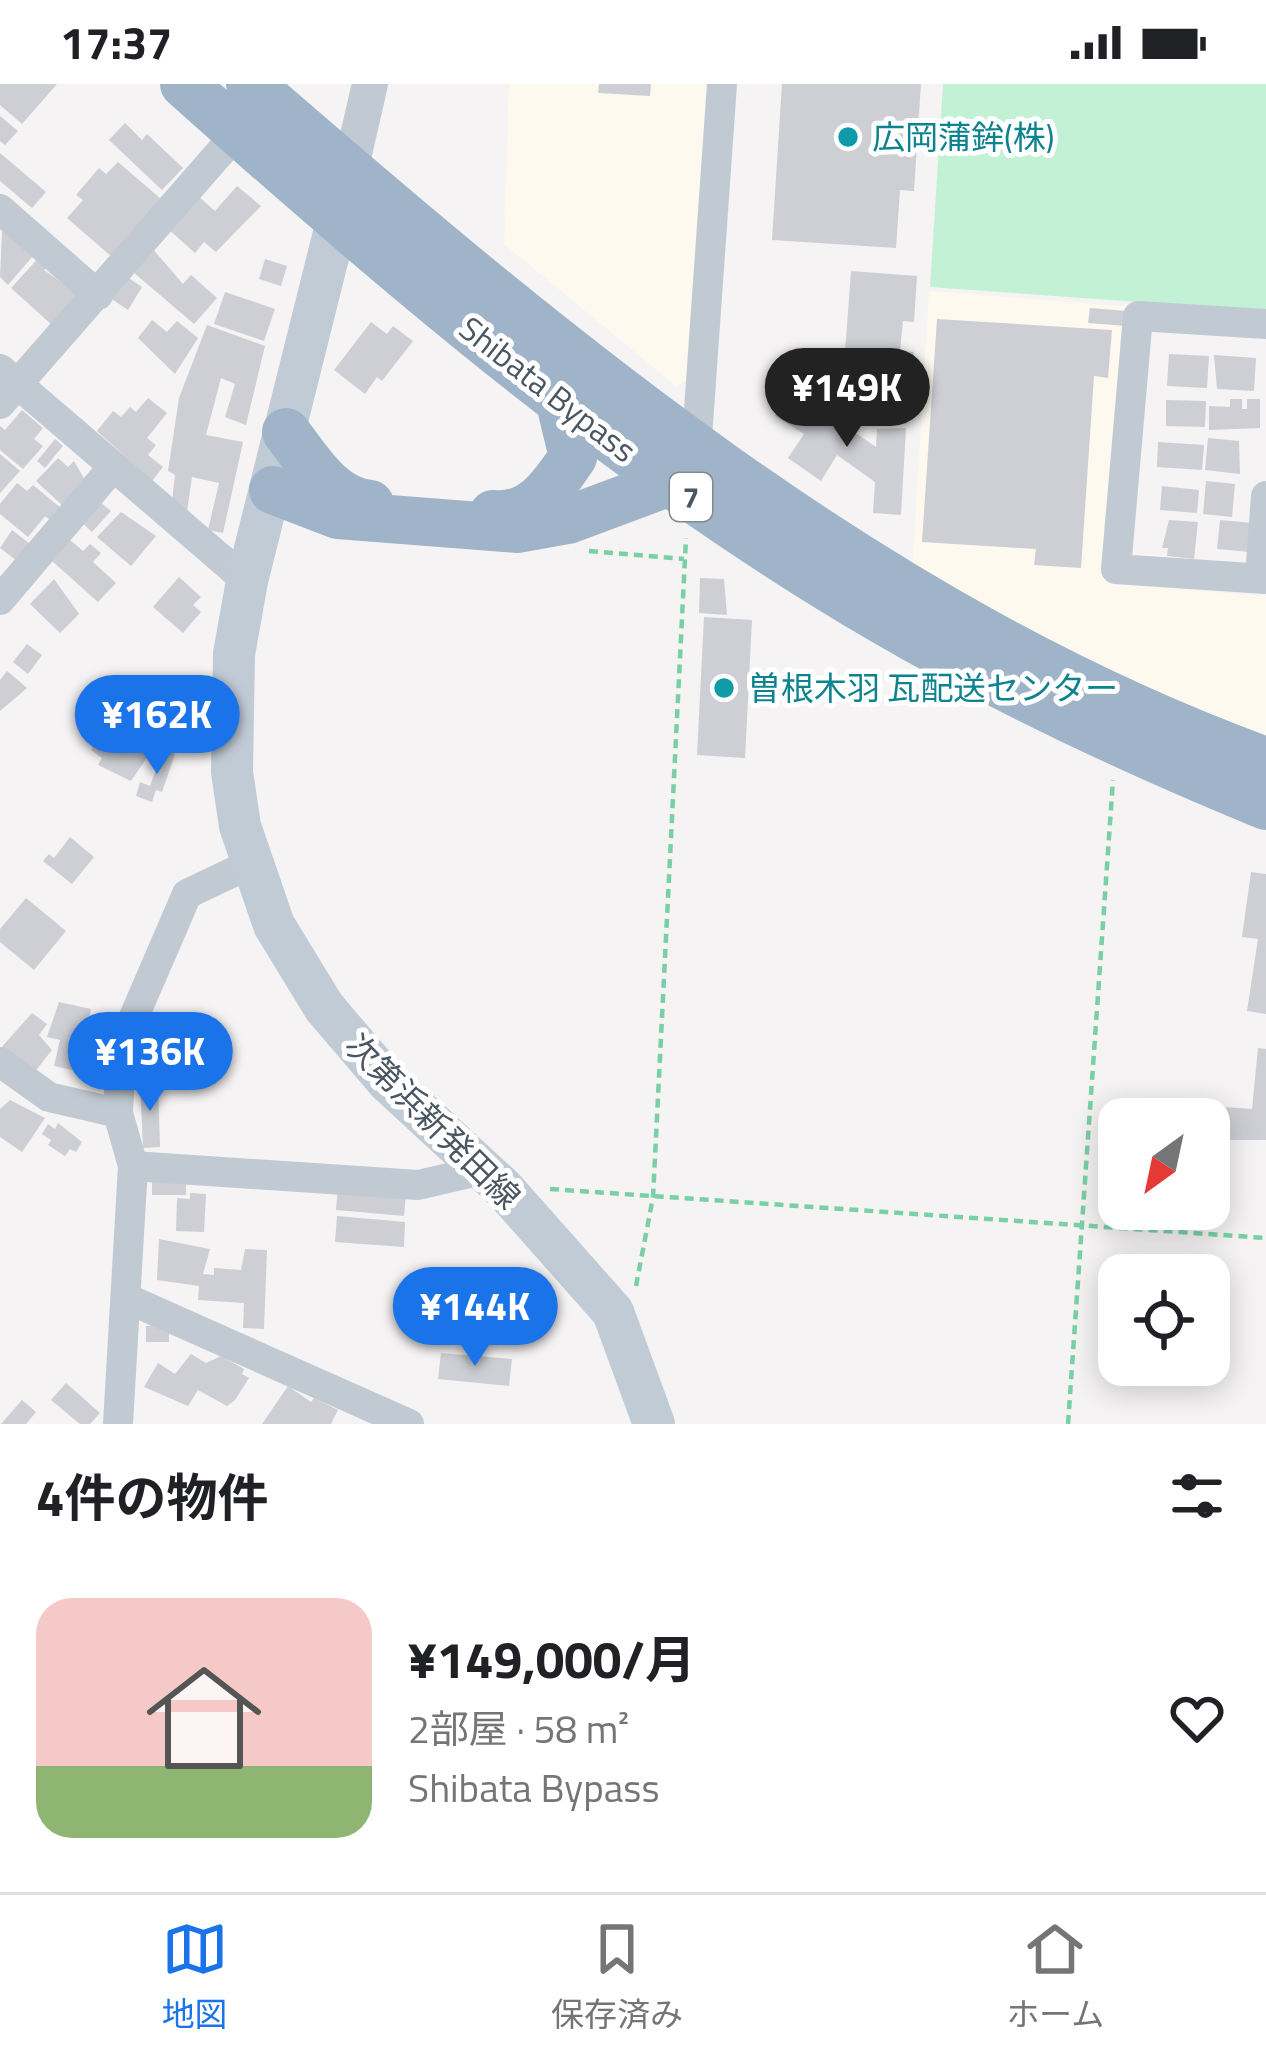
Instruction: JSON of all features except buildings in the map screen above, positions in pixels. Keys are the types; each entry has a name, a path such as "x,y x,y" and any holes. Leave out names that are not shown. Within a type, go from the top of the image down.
{"highway":[{"name":"Shibata Bypass","path":"184,84 336,221 560,403 685,476 881,572 1031,658 1165,725 1266,761"},
{"name":"Shibata Bypass","path":"250,84 685,476 881,620 1116,744 1266,806"},
{"path":"286,432 326,484 353,502 506,515 544,499 573,457 560,403"},
{"path":"273,490 338,515 518,529 568,520 685,476"}],"main road":[{"name":"次第浜新発田線","path":"350,171 247,580 231,707 232,772 250,864 297,967 353,1045 493,1179 613,1312 654,1424"}],"street":[{"path":"350,171 370,84"},
{"path":"685,476 722,84"},
{"path":"238,132 98,295 6,386 113,467 247,580"},
{"path":"0,209 98,295"},
{"path":"1266,324 1138,316 1115,569 1263,578 1266,496"},
{"path":"0,600 113,467"},
{"path":"118,1424 133,1166 118,1113 121,1047 187,894 250,864"},
{"path":"0,1061 49,1097 118,1113"},
{"path":"133,1166 418,1185 493,1179"},
{"path":"128,1299 409,1424"}],"path":[{"path":"613,1312 639,1281 652,1197 685,476"},
{"path":"1068,1424 1116,744"},
{"path":"493,1179 652,1197 1266,1238"}],"shaded area":[{"path":"509,84 714,84 694,376 676,386 504,244"},
{"path":"929,291 1132,307 1112,584 1266,596 1266,744 1116,681 912,573"}],"green space":[{"path":"943,84 1266,84 1266,311 930,287"}],"place":[{"name":"広岡蒲鉾(株)","path":"848,137"},
{"name":"曽根木羽 瓦配送センター","path":"724,688"}]}
